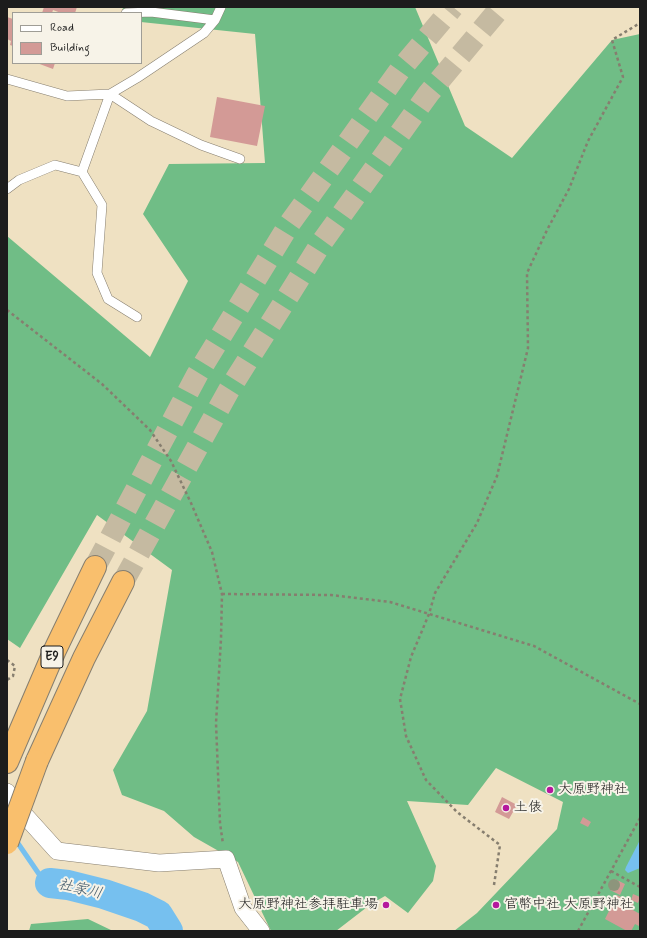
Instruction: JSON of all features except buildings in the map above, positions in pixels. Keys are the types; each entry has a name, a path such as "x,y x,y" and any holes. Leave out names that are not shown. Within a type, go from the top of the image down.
{"highway":[{"name":"E9","path":"9,756 55,650 95,567"},
{"name":"E9","path":"7,843 37,762 84,658 123,582"}],"street":[{"path":"7,792 11,800 57,851 159,863 226,859 243,908 261,931"}],"lane":[{"path":"7,79 67,96 110,94 137,78 204,33 215,20 221,7"},
{"path":"142,12 151,12 215,20"},
{"path":"110,94 151,121 201,145 240,159"},
{"path":"82,172 110,94"},
{"path":"7,188 19,180 56,165 82,172 102,206 96,273 108,299 137,317"}],"path":[{"path":"494,885 500,845 457,812 426,780 406,736 400,699 411,657 429,614 435,593 476,523 498,476 528,348 527,273 547,230 569,189 588,140 623,77 612,40 640,23"},
{"path":"7,310 102,384 150,430 171,461 212,552 222,594 216,723 220,823"},
{"path":"222,594 331,595 390,602 534,646 640,704"},
{"path":"7,660 15,666 13,676 7,680"},
{"path":"578,931 640,818"},
{"path":"611,871 640,887"}],"green space":[{"path":"123,7 415,7 465,126 512,158 612,40 640,34 640,931 454,931 477,913 557,829 563,802 496,768 468,805 407,801 436,866 433,881 408,913 385,896 371,904 336,931 271,931 238,862 194,837 164,811 122,795 113,770 147,711 172,570 97,515 20,648 7,639 7,236 150,357 188,281 143,214 169,164 265,163 255,34 142,22 142,12 122,12"},
{"path":"88,919 113,931 29,931 31,924"}],"water":[{"path":"640,840 640,868 628,873 625,870 626,867"}],"waterway":[{"name":"社家川","path":"15,839 41,877 50,883"},
{"name":"社家川","path":"50,883 68,885 104,894 142,907 158,915 168,931"}],"tunnel":[{"path":"95,567 197,375 290,223 400,70 453,7"},
{"path":"123,582 229,390 322,242 429,93 501,7"}],"place":[{"name":"大原野神社","path":"550,790"},
{"name":"土俵","path":"506,808"},
{"name":"大原野神社参拝駐車場","path":"386,905"},
{"name":"官幣中社 大原野神社","path":"496,905"}]}
